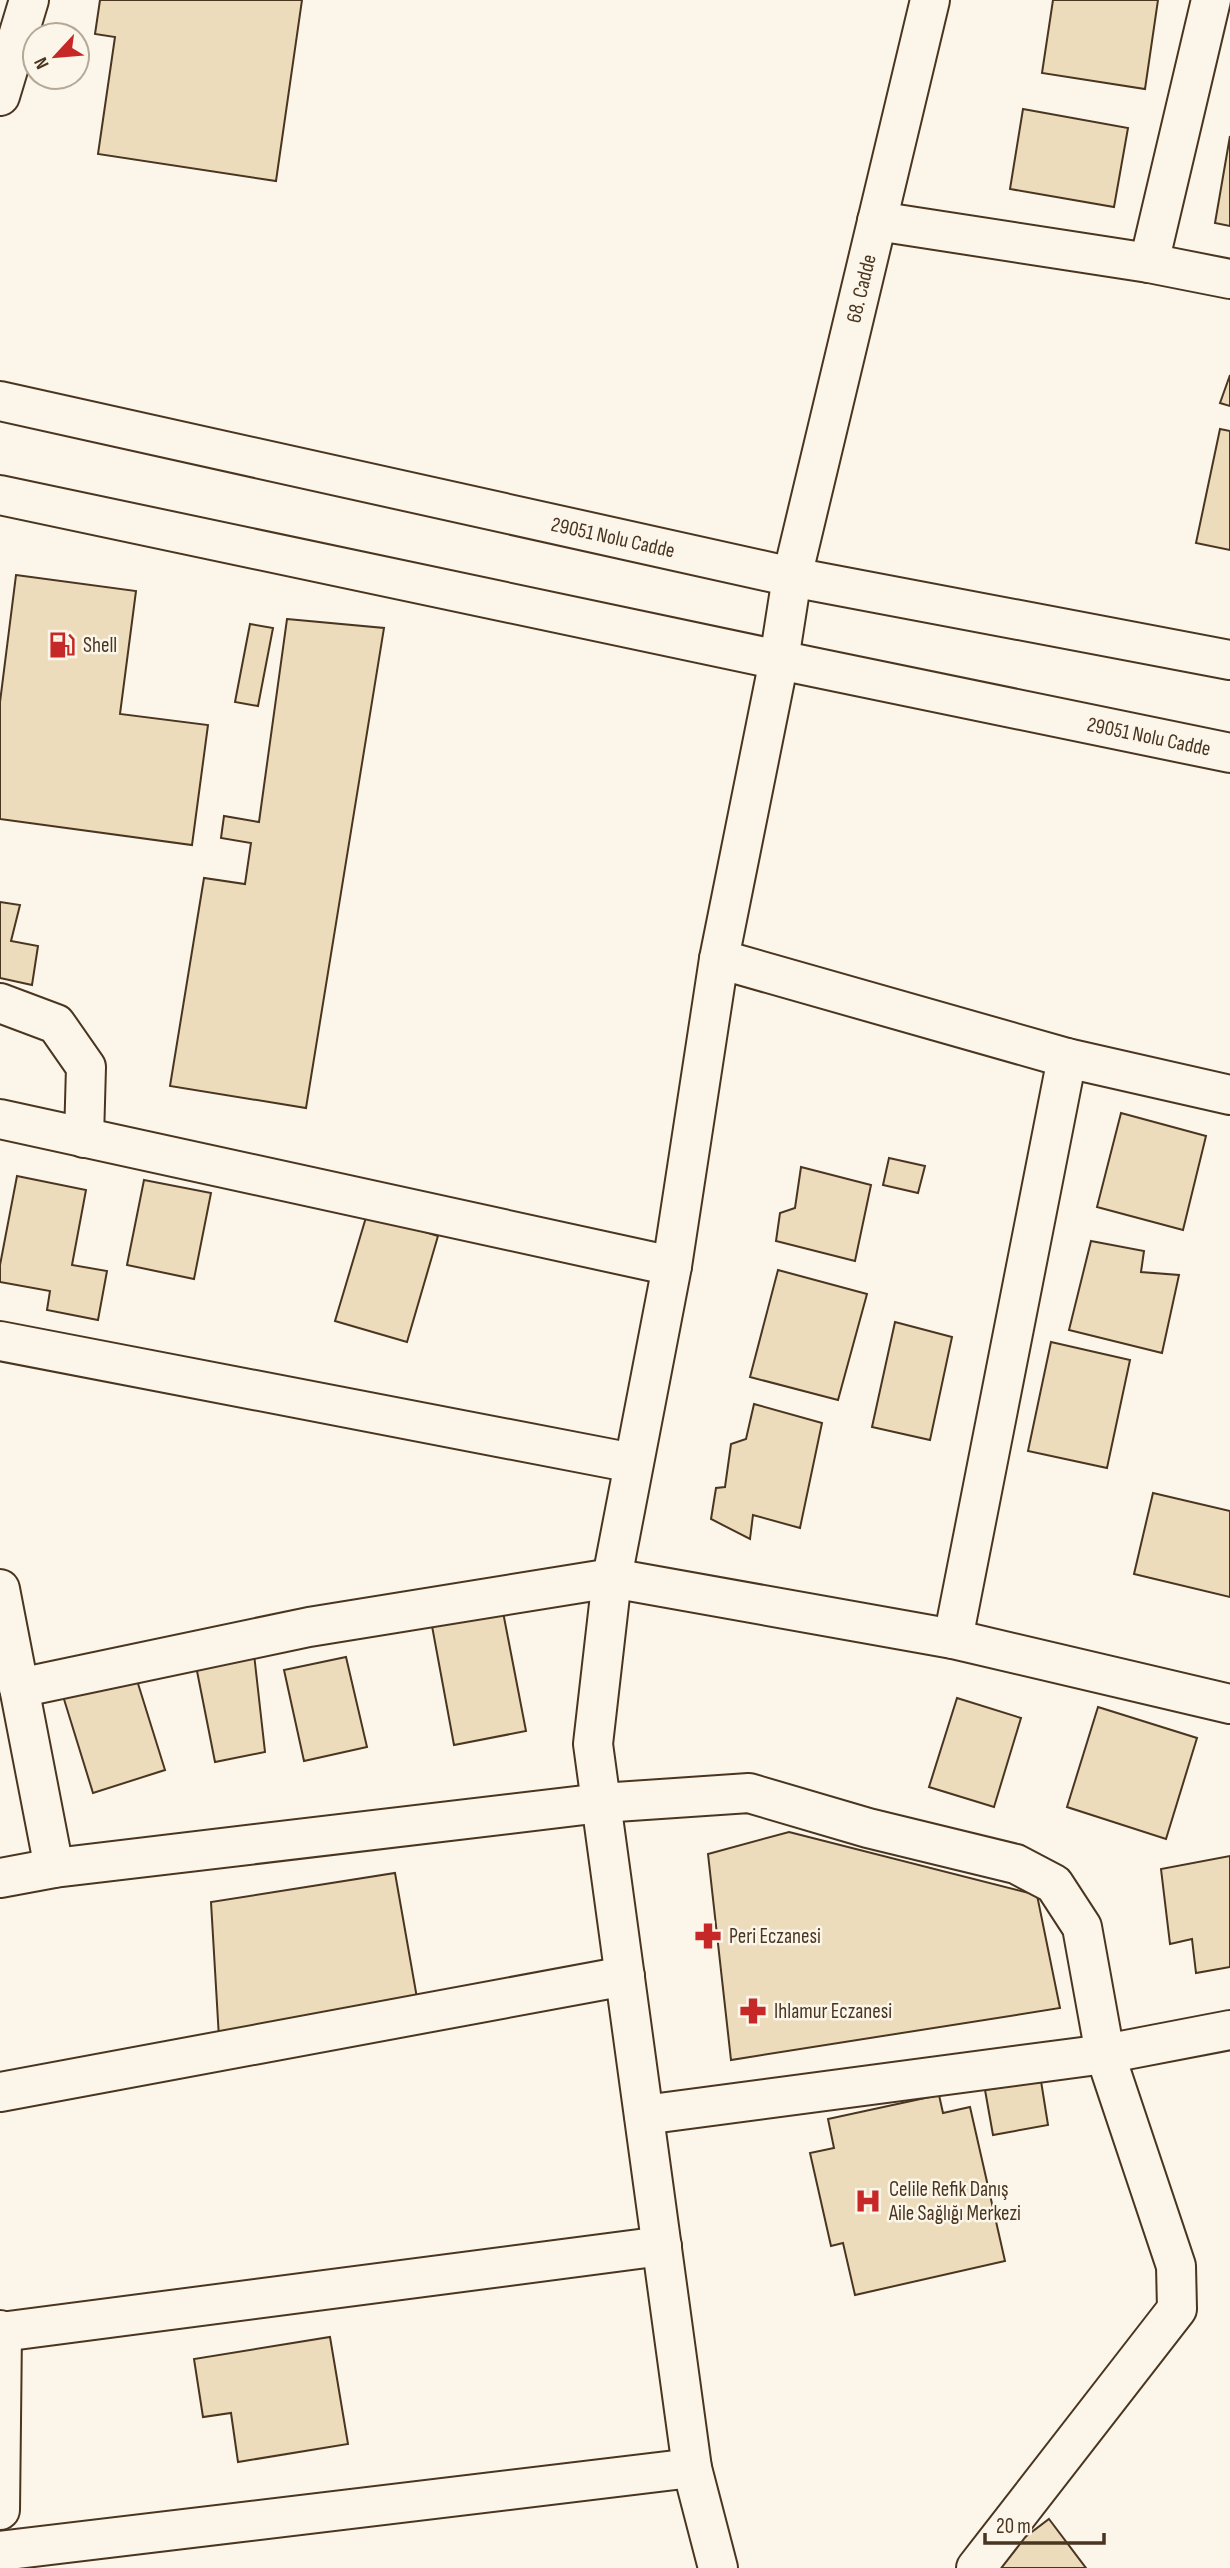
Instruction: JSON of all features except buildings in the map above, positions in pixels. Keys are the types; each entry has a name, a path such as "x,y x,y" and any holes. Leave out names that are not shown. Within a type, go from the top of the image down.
{"street":[{"path":"0,96 29,0"},
{"name":"68. Cadde","path":"718,2568 692,2468 593,1744 612,1578 672,1266 719,959 779,660 792,578 930,0"},
{"path":"1149,263 1211,0"},
{"path":"877,221 1149,263 1230,279"},
{"name":"29051 Nolu Cadde","path":"0,401 792,578 1230,660"},
{"name":"29051 Nolu Cadde","path":"0,495 779,660 1230,752"},
{"path":"719,959 1067,1058 1230,1095"},
{"path":"0,1003 56,1024 86,1067 84,1138"},
{"path":"953,1639 1067,1058"},
{"path":"0,1119 672,1266"},
{"path":"0,1341 633,1463"},
{"path":"19,1688 309,1627 612,1578 953,1639 1230,1704"},
{"path":"0,1589 54,1868"},
{"path":"0,1878 54,1868 601,1803 749,1793 868,1828 1016,1864 1054,1884 1082,1927 1105,2054 1176,2266 1177,2309 976,2568"},
{"path":"0,2092 625,1976"},
{"path":"643,2115 1105,2054 1230,2030"},
{"path":"0,2510 1,2331 662,2246"},
{"path":"0,2552 692,2468"}],"place":[{"name":"Shell","path":"62,645"},
{"name":"Peri Eczanesi","path":"708,1936"},
{"name":"Ihlamur Eczanesi","path":"753,2011"},
{"name":"Celile Refik Danış Aile Sağlığı Merkezi","path":"868,2201"}]}
